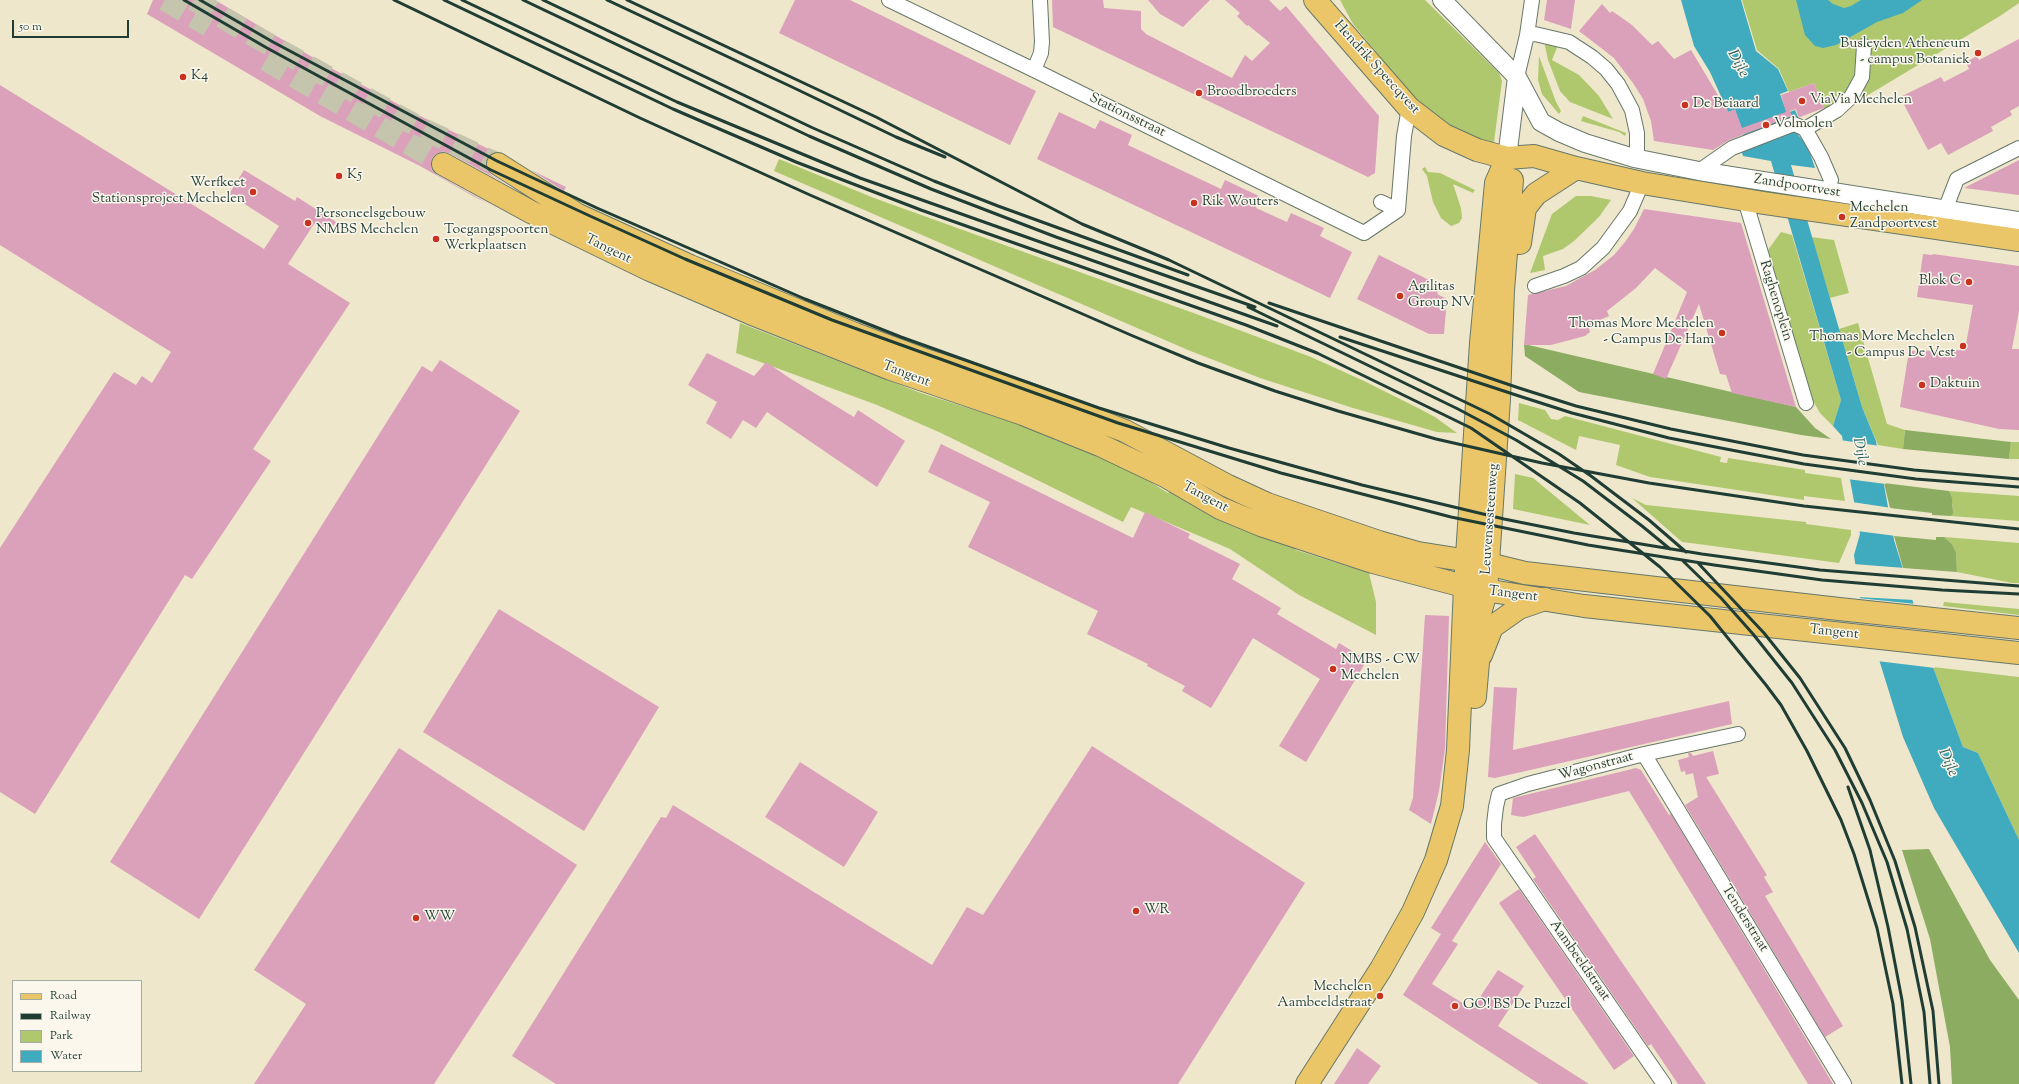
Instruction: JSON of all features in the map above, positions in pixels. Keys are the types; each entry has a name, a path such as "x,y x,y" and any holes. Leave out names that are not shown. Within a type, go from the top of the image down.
{"main road":[{"name":"Hendrik Speecqvest","path":"1315,0 1409,108 1444,135 1477,150 1507,158"},
{"path":"1507,158 1534,156 1576,168 1642,183 1748,200"},
{"name":"Leuvensesteenweg","path":"1413,912 1431,898 1461,834 1466,809 1478,662 1477,624 1486,592 1488,564 1504,283 1512,181 1507,158"},
{"name":"Leuvensesteenweg","path":"1307,1084 1381,969 1413,912 1436,860 1452,806 1458,750 1465,586 1481,343 1496,183 1507,158"},
{"name":"Tangent","path":"443,164 531,212 650,270 750,314 891,369 1023,414 1100,444 1159,473 1220,508 1261,525 1373,562 1486,592 1491,591 1584,606 2019,653"},
{"name":"Tangent","path":"498,164 578,215 690,266 855,334 925,360 1026,393 1125,431 1228,486 1267,504 1379,542 1418,553 1467,560 1525,573 2019,628"},
{"path":"1504,283 1520,242 1525,208 1536,194 1576,168"},
{"name":"Zandpoortvest","path":"1748,200 2019,240"},
{"path":"1478,662 1492,627 1519,608 1545,599"}],"street":[{"name":"Stationsstraat","path":"889,0 1034,70 1364,234 1398,210"},
{"path":"1034,70 1041,53 1042,42 1040,0"},
{"path":"1442,0 1519,71 1541,122 1559,132 1585,143 1634,158 1698,171 1732,148 1794,124 1806,129 1831,180"},
{"path":"1519,71 1527,35 1532,0"},
{"path":"1527,35 1535,34 1569,42 1592,56 1606,69 1618,84 1632,110 1637,133 1637,151 1634,158"},
{"path":"1806,129 1837,110 1851,97 1862,77 1864,46"},
{"name":"Leuvensesteenweg","path":"1507,158 1519,71"},
{"path":"1381,202 1398,210 1404,136 1409,108"},
{"path":"1930,226 1945,210 1957,179 2019,148"},
{"name":"Zandpoortvest","path":"1698,171 2019,221"},
{"path":"1535,286 1564,276 1581,268 1603,248 1616,233 1630,211 1642,183"},
{"name":"Raghenoplein","path":"1748,200 1806,403"},
{"name":"Wagonstraat","path":"1494,838 1494,824 1499,794 1644,754 1738,734"},
{"name":"Tenderstraat","path":"1644,754 1844,1084"},
{"name":"Aambeeldstraat","path":"1494,838 1664,1084"}],"green space":[{"path":"1340,0 1425,0 1499,73 1502,81 1494,142 1487,145 1448,126 1416,100 1353,24"},
{"path":"1742,0 2019,0 2019,3 2000,16 1853,104 1846,103 1824,108 1814,83 1789,92 1779,69 1757,50"},
{"path":"1544,41 1558,45 1552,60 1579,75 1599,96 1613,119 1570,102 1560,91 1548,60"},
{"path":"1539,56 1556,102 1561,111 1559,114 1542,94 1538,80"},
{"path":"1583,116 1626,133 1625,136 1619,132 1581,121"},
{"path":"779,159 874,198 1311,357 1418,408 1435,417 1457,433 1437,432 1353,408 1260,378 1188,350 774,171"},
{"path":"1425,167 1428,172 1440,173 1475,190 1473,193 1453,184 1461,208 1462,218 1459,223 1451,226 1441,218 1433,202 1427,176 1422,169"},
{"path":"1576,196 1591,196 1611,200 1599,217 1574,241 1563,249 1543,256 1545,270 1530,273 1552,214"},
{"path":"1781,232 1792,235 1841,400 1833,426 1820,413 1813,401 1768,250"},
{"path":"1811,237 1834,240 1849,293 1830,298"},
{"path":"740,323 921,393 1056,436 1054,440 1071,444 1134,472 1168,493 1172,490 1098,435 1170,459 1298,507 1292,544 1296,550 1369,573 1376,602 1376,635 1299,595 1230,549 1131,507 1123,522 941,433 877,405 736,353"},
{"path":"1858,323 1887,424 1905,430 1903,449 1878,445 1862,407 1839,329"},
{"path":"1524,344 1796,407 1815,428 1831,439 1801,435 1579,392 1525,356"},
{"path":"1519,403 1545,410 1551,419 1558,420 1565,416 1721,457 1720,462 1727,463 1728,458 1805,470 1805,473 1841,478 1845,501 1804,496 1804,500 1650,477 1616,465 1620,445 1579,436 1576,450 1518,420"},
{"path":"1905,430 2011,442 2009,459 1903,449"},
{"path":"2011,442 2019,442 2019,459 2009,459"},
{"path":"1515,474 1533,478 1590,525 1513,509"},
{"path":"1884,483 1949,491 1952,498 1953,513 1951,516 1932,515 1932,513 1890,508"},
{"path":"1949,491 2019,496 2019,521 1951,516 1953,506"},
{"path":"1632,498 1646,505 1806,522 1806,524 1851,530 1851,535 1839,563 1682,542"},
{"path":"1894,536 1936,540 1936,537 1944,537 1952,544 1956,552 1957,572 1903,568"},
{"path":"1944,537 2019,543 2019,583 2012,583 1957,572 1956,552 1952,544"},
{"path":"1944,602 2019,609 2019,615 1943,606"},
{"path":"1933,667 2019,677 2019,840 1978,753 1963,747"},
{"path":"1929,849 1990,960 2019,1000 2019,1084 1952,1084 1950,1047 1930,939 1902,850"}],"water":[{"name":"Dijle","path":"1681,0 1741,0 1756,51 1778,69 1788,91 1780,94 1787,113 1795,110 1798,117 1790,120 1796,132 1808,147 1815,168 1791,165 1862,407 1876,441 1894,540 1933,667 1963,747 1978,753 2019,840 2019,953 1934,808 1903,737 1860,598 1854,555 1860,534 1842,436 1833,426 1841,400 1771,161 1743,156 1741,150 1745,139 1735,110 1728,112 1710,72 1694,46"},
{"path":"1796,0 1828,0 1833,4 1844,8 1861,0 1922,0 1903,13 1877,22 1836,45 1823,48 1815,46 1805,35"}],"pier":[{"path":"1840,440 1880,446 1886,484 1847,479"},
{"path":"1852,502 1892,508 1896,536 1857,531"},
{"path":"1853,564 1905,568 1914,600 1857,597"},
{"path":"1858,598 1916,604 1935,668 1877,661"}],"building":[{"path":"153,0 215,0 331,68 418,115 495,152 487,158 487,169 491,175 508,185 449,153 442,152 436,154 432,158 431,165 432,170 437,175 491,205 473,196 420,166 320,116 147,14"},
{"path":"795,0 850,0 1036,91 1010,145 779,33"},
{"path":"1052,0 1103,0 1104,8 1141,11 1141,29 1146,34 1232,78 1245,55 1252,61 1270,43 1248,25 1247,26 1237,16 1240,13 1225,0 1269,0 1280,11 1286,6 1379,116 1375,173 1368,177 1053,27"},
{"path":"1148,0 1210,0 1183,27 1160,14"},
{"path":"1547,0 1575,0 1571,29 1544,20"},
{"path":"1602,4 1610,13 1612,11 1632,25 1652,45 1658,41 1674,59 1691,50 1728,112 1735,109 1742,128 1786,112 1781,95 1814,83 1824,108 1800,117 1798,116 1796,109 1790,111 1792,116 1729,140 1713,150 1654,141 1651,121 1643,99 1633,83 1614,58 1579,31"},
{"path":"2019,39 2019,106 2010,111 2012,115 1991,127 1993,131 1948,155 1941,143 1928,150 1900,97 1941,77 1944,82 1969,69 1966,62 1977,56 1979,60"},
{"path":"0,85 264,249 279,226 229,194 244,170 295,201 297,197 336,222 328,233 314,224 288,264 350,303 253,449 271,461 192,579 185,575 35,814 0,792 0,548 114,372 136,385 142,376 152,383 171,352 0,245"},
{"name":"Rik Wouters","path":"1059,112 1095,129 1100,120 1132,135 1128,145 1221,189 1225,180 1261,197 1256,208 1287,222 1291,213 1324,228 1320,236 1352,252 1330,298 1037,159"},
{"path":"2019,160 2019,195 1964,188"},
{"path":"531,170 566,187 564,191"},
{"path":"1644,209 1741,223 1796,407 1732,393 1726,375 1720,374 1699,304 1666,379 1653,374 1687,292 1655,268 1636,288 1607,311 1609,316 1591,324 1592,327 1589,328 1590,332 1585,336 1551,345 1524,345 1528,295 1566,286 1595,270 1614,255 1625,242 1634,229"},
{"name":"Thomas More Mechelen - Campus De Vest","path":"1923,254 1933,254 2019,266 2019,311 2012,349 2019,349 2019,430 1999,429 1900,407 1909,351 1965,350 1973,305 1917,297"},
{"name":"Agilitas Group NV","path":"1379,255 1441,286 1437,294 1447,299 1444,334 1429,334 1357,299"},
{"path":"707,353 754,376 766,362 854,417 858,410 905,441 877,487 767,412 756,428 743,420 731,439 706,423 717,402 688,385"},
{"path":"440,360 520,411 199,919 110,862 422,366 432,372"},
{"path":"941,444 1133,538 1145,512 1190,534 1188,538 1240,564 1232,579 1281,608 1277,614 1336,649 1339,643 1367,660 1306,762 1279,746 1320,679 1253,638 1211,708 1182,691 1185,686 1147,666 1148,664 1087,634 1098,611 968,547 990,502 928,472"},
{"path":"499,609 659,707 584,831 423,732"},
{"path":"1425,615 1449,616 1445,749 1439,791 1431,824 1409,810 1413,798"},
{"path":"1494,687 1517,688 1513,750 1729,701 1732,724 1495,778 1488,777"},
{"name":"WR","path":"1092,746 1305,883 1178,1084 556,1084 512,1056 661,817 666,818 673,805 932,965 967,907 983,915"},
{"name":"WW","path":"399,748 577,865 434,1084 254,1084 306,1004 254,970"},
{"path":"1713,751 1719,774 1706,777 1767,875 1764,877 1773,892 1765,896 1843,1026 1825,1037 1685,805 1698,797 1693,773 1686,775 1685,771 1681,772 1678,760 1689,757 1688,753 1691,753 1693,756"},
{"path":"800,762 878,812 844,867 765,817"},
{"path":"1636,768 1641,770 1669,815 1671,814 1833,1084 1808,1084 1629,791 1523,817 1511,815 1513,798"},
{"path":"1535,834 1706,1084 1678,1084 1651,1044 1648,1046 1533,879 1536,877 1516,847"},
{"path":"1485,842 1501,864 1452,941 1458,944 1432,984 1472,1009 1498,970 1524,986 1498,1026 1589,1084 1539,1084 1403,995 1441,934 1431,928"},
{"path":"1519,889 1634,1056 1614,1070 1499,903"},
{"path":"1357,1048 1381,1066 1368,1084 1334,1084"}],"tunnel":[{"path":"165,0 209,26"},
{"path":"194,0 245,31 419,127 498,164"},
{"path":"266,60 443,164"}],"railway":[{"path":"184,0 267,48 491,170 590,216 685,259 832,320 1118,423 1281,473 1451,517 1588,545 1822,580 1942,590 2019,594"},
{"path":"200,0 273,42 497,161 597,208 805,299 901,337 1099,408 1229,448 1362,485 1504,519 1574,533 1702,554 1820,570 2019,586"},
{"path":"394,0 640,118 810,195 1133,336 1198,363 1275,391 1436,439 1542,463 1649,483 1804,506 2019,529"},
{"path":"444,0 673,109 796,162 921,210 1246,325 1317,353 1471,428 1580,503 1660,567 1710,616 1781,705 1807,751 1841,820 1854,854 1877,928 1893,1004 1902,1084"},
{"path":"462,0 677,102 860,178 1277,326"},
{"path":"523,0 809,136 931,189 1056,237 1255,307"},
{"path":"543,0 813,128 934,181 998,206 1188,275"},
{"path":"607,0 896,137 945,157"},
{"path":"627,0 876,117 1082,224 1169,260 1490,414 1559,454 1591,476 1649,520 1686,552"},
{"path":"1269,303 1576,406 1671,429 1803,455 1914,470 2019,479"},
{"path":"1248,307 1458,409 1516,440 1583,481 1670,549"},
{"path":"1340,337 1572,413 1669,438 1804,464 1916,479 2019,487"},
{"path":"1683,561 1721,598 1753,634 1792,683 1835,750 1862,803 1887,862 1907,929 1924,1012 1930,1084"},
{"path":"1698,563 1764,633 1800,678 1845,748 1870,800 1895,861 1915,927 1933,1011 1939,1084"},
{"path":"1848,787 1870,850 1888,927 1902,1000 1911,1084"}],"place":[{"name":"Busleyden Atheneum - campus Botaniek","path":"1978,53"},
{"name":"K4","path":"183,77"},
{"name":"Broodbroeders","path":"1199,93"},
{"name":"ViaVia Mechelen","path":"1802,101"},
{"name":"De Beiaard","path":"1685,105"},
{"name":"Volmolen","path":"1766,125"},
{"name":"K5","path":"339,176"},
{"name":"Werfkeet Stationsproject Mechelen","path":"253,192"},
{"name":"Rik Wouters","path":"1194,203"},
{"name":"Mechelen Zandpoortvest","path":"1842,217"},
{"name":"Personeelsgebouw NMBS Mechelen","path":"308,223"},
{"name":"Toegangspoorten Werkplaatsen","path":"436,239"},
{"name":"Blok C","path":"1969,282"},
{"name":"Agilitas Group NV","path":"1400,296"},
{"name":"Thomas More Mechelen - Campus De Ham","path":"1722,333"},
{"name":"Thomas More Mechelen - Campus De Vest","path":"1963,346"},
{"name":"Daktuin","path":"1922,385"},
{"name":"NMBS - CW Mechelen","path":"1333,669"},
{"name":"WR","path":"1136,911"},
{"name":"WW","path":"416,918"},
{"name":"Mechelen Aambeeldstraat","path":"1380,996"},
{"name":"GO! BS De Puzzel","path":"1455,1006"}]}
